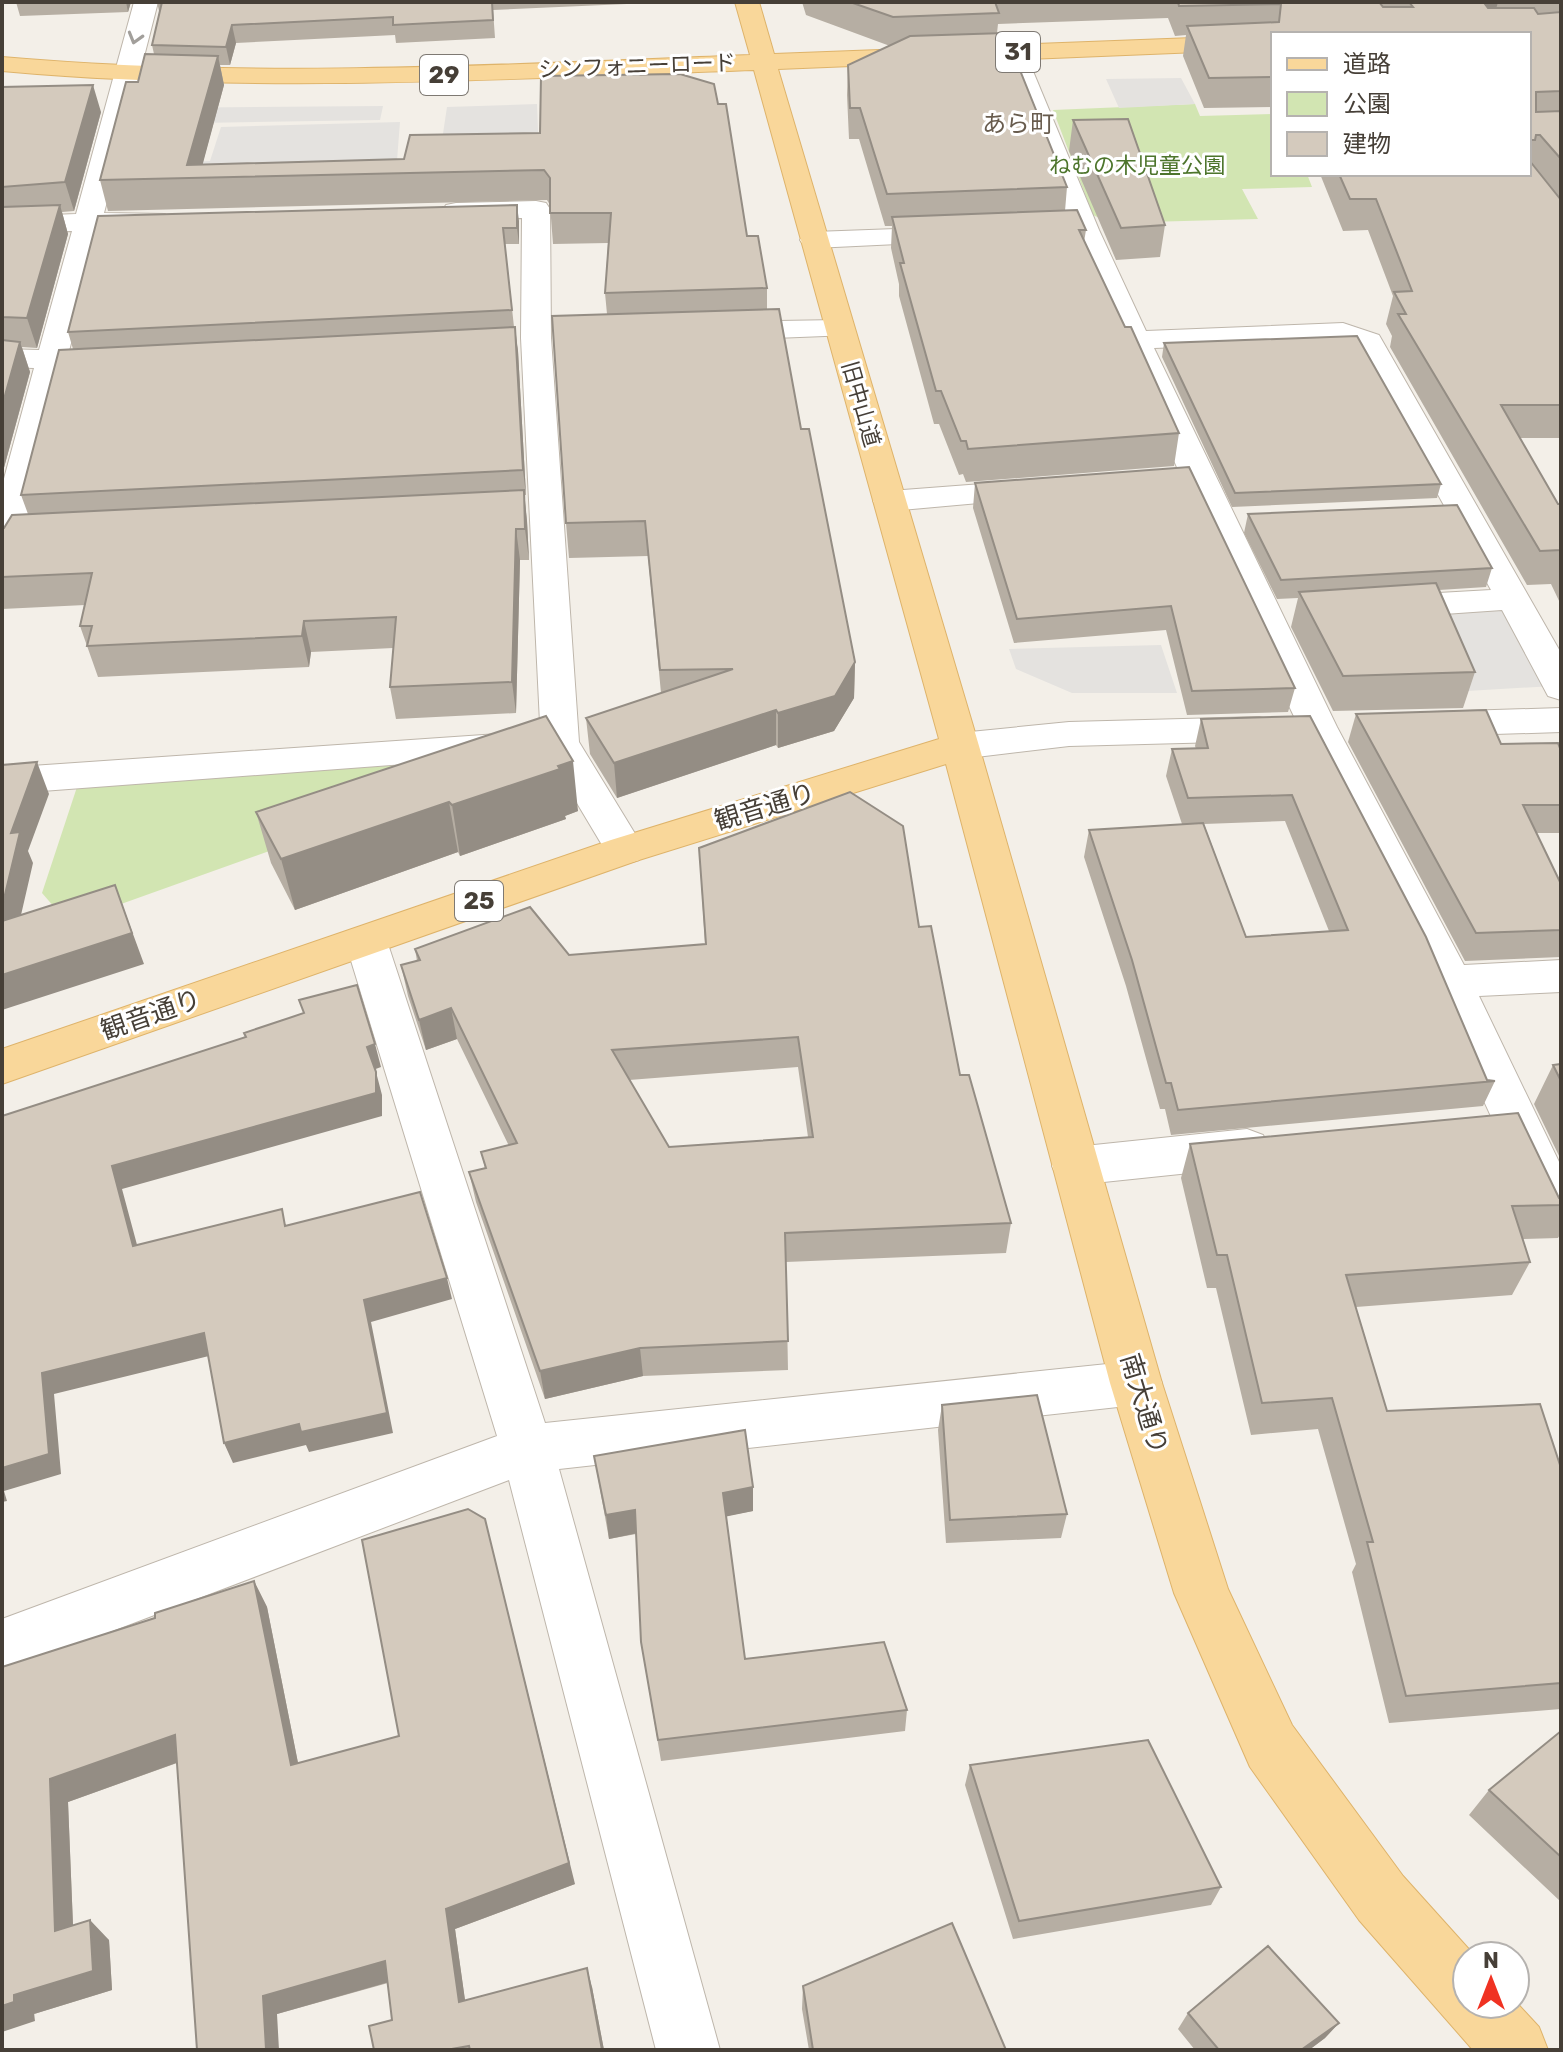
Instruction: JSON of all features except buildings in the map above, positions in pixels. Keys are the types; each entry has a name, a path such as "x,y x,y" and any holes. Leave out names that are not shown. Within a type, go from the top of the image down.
{"main road":[{"name":"旧中山道","path":"747,2 960,746"},
{"name":"シンフォニーロード","path":"2,64 126,75 425,75 1271,42"},
{"name":"観音通り","path":"2,1067 625,850 960,746"},
{"name":"南大通り","path":"960,746 1136,1383 1202,1593 1271,1746 1381,1898 1451,1977"},
{"path":"1489,2020 1516,2050"}],"street":[{"path":"15,538 87,222 146,2"},
{"path":"1013,52 1085,230 1136,340 1184,478 1234,520 1278,614 1318,727 1451,982 1561,1216"},
{"path":"428,212 536,209 536,338 530,508 560,743 605,812 625,850"},
{"path":"2,225 180,219"},
{"path":"1053,232 1085,230"},
{"path":"814,240 974,234"},
{"path":"689,333 839,329"},
{"path":"1136,340 1343,332 1368,341 1450,511 1514,599 1561,688"},
{"path":"2,358 140,360"},
{"path":"890,501 1062,488"},
{"path":"1357,609 1514,599"},
{"name":"観音通り","path":"960,746 1069,734 1561,720"},
{"path":"2,781 560,743"},
{"path":"366,941 527,1449 688,2050"},
{"path":"1451,982 1561,976"},
{"path":"1472,1128 1519,1124"},
{"path":"1075,1166 1287,1144"},
{"path":"2,1646 527,1449 1136,1383"}],"green space":[{"name":"ねむの木児童公園","path":"1195,104 1200,116 1271,114 1271,176 1308,176 1312,187 1242,189 1258,219 1110,223 1093,215 1053,110"},
{"path":"458,761 454,785 68,923 42,893 77,787"}],"shaded area":[{"path":"1181,78 1195,104 1119,108 1106,79"},
{"path":"537,104 539,157 439,160 447,107"},
{"path":"383,106 380,120 139,124 148,108"},
{"path":"400,122 395,186 131,165 210,161 221,127"},
{"path":"1509,606 1553,686 1467,691 1429,610"},
{"path":"1161,645 1177,693 1072,693 1016,669 1009,649"}],"district":[{"name":"あら町","path":"1018,124"}]}
